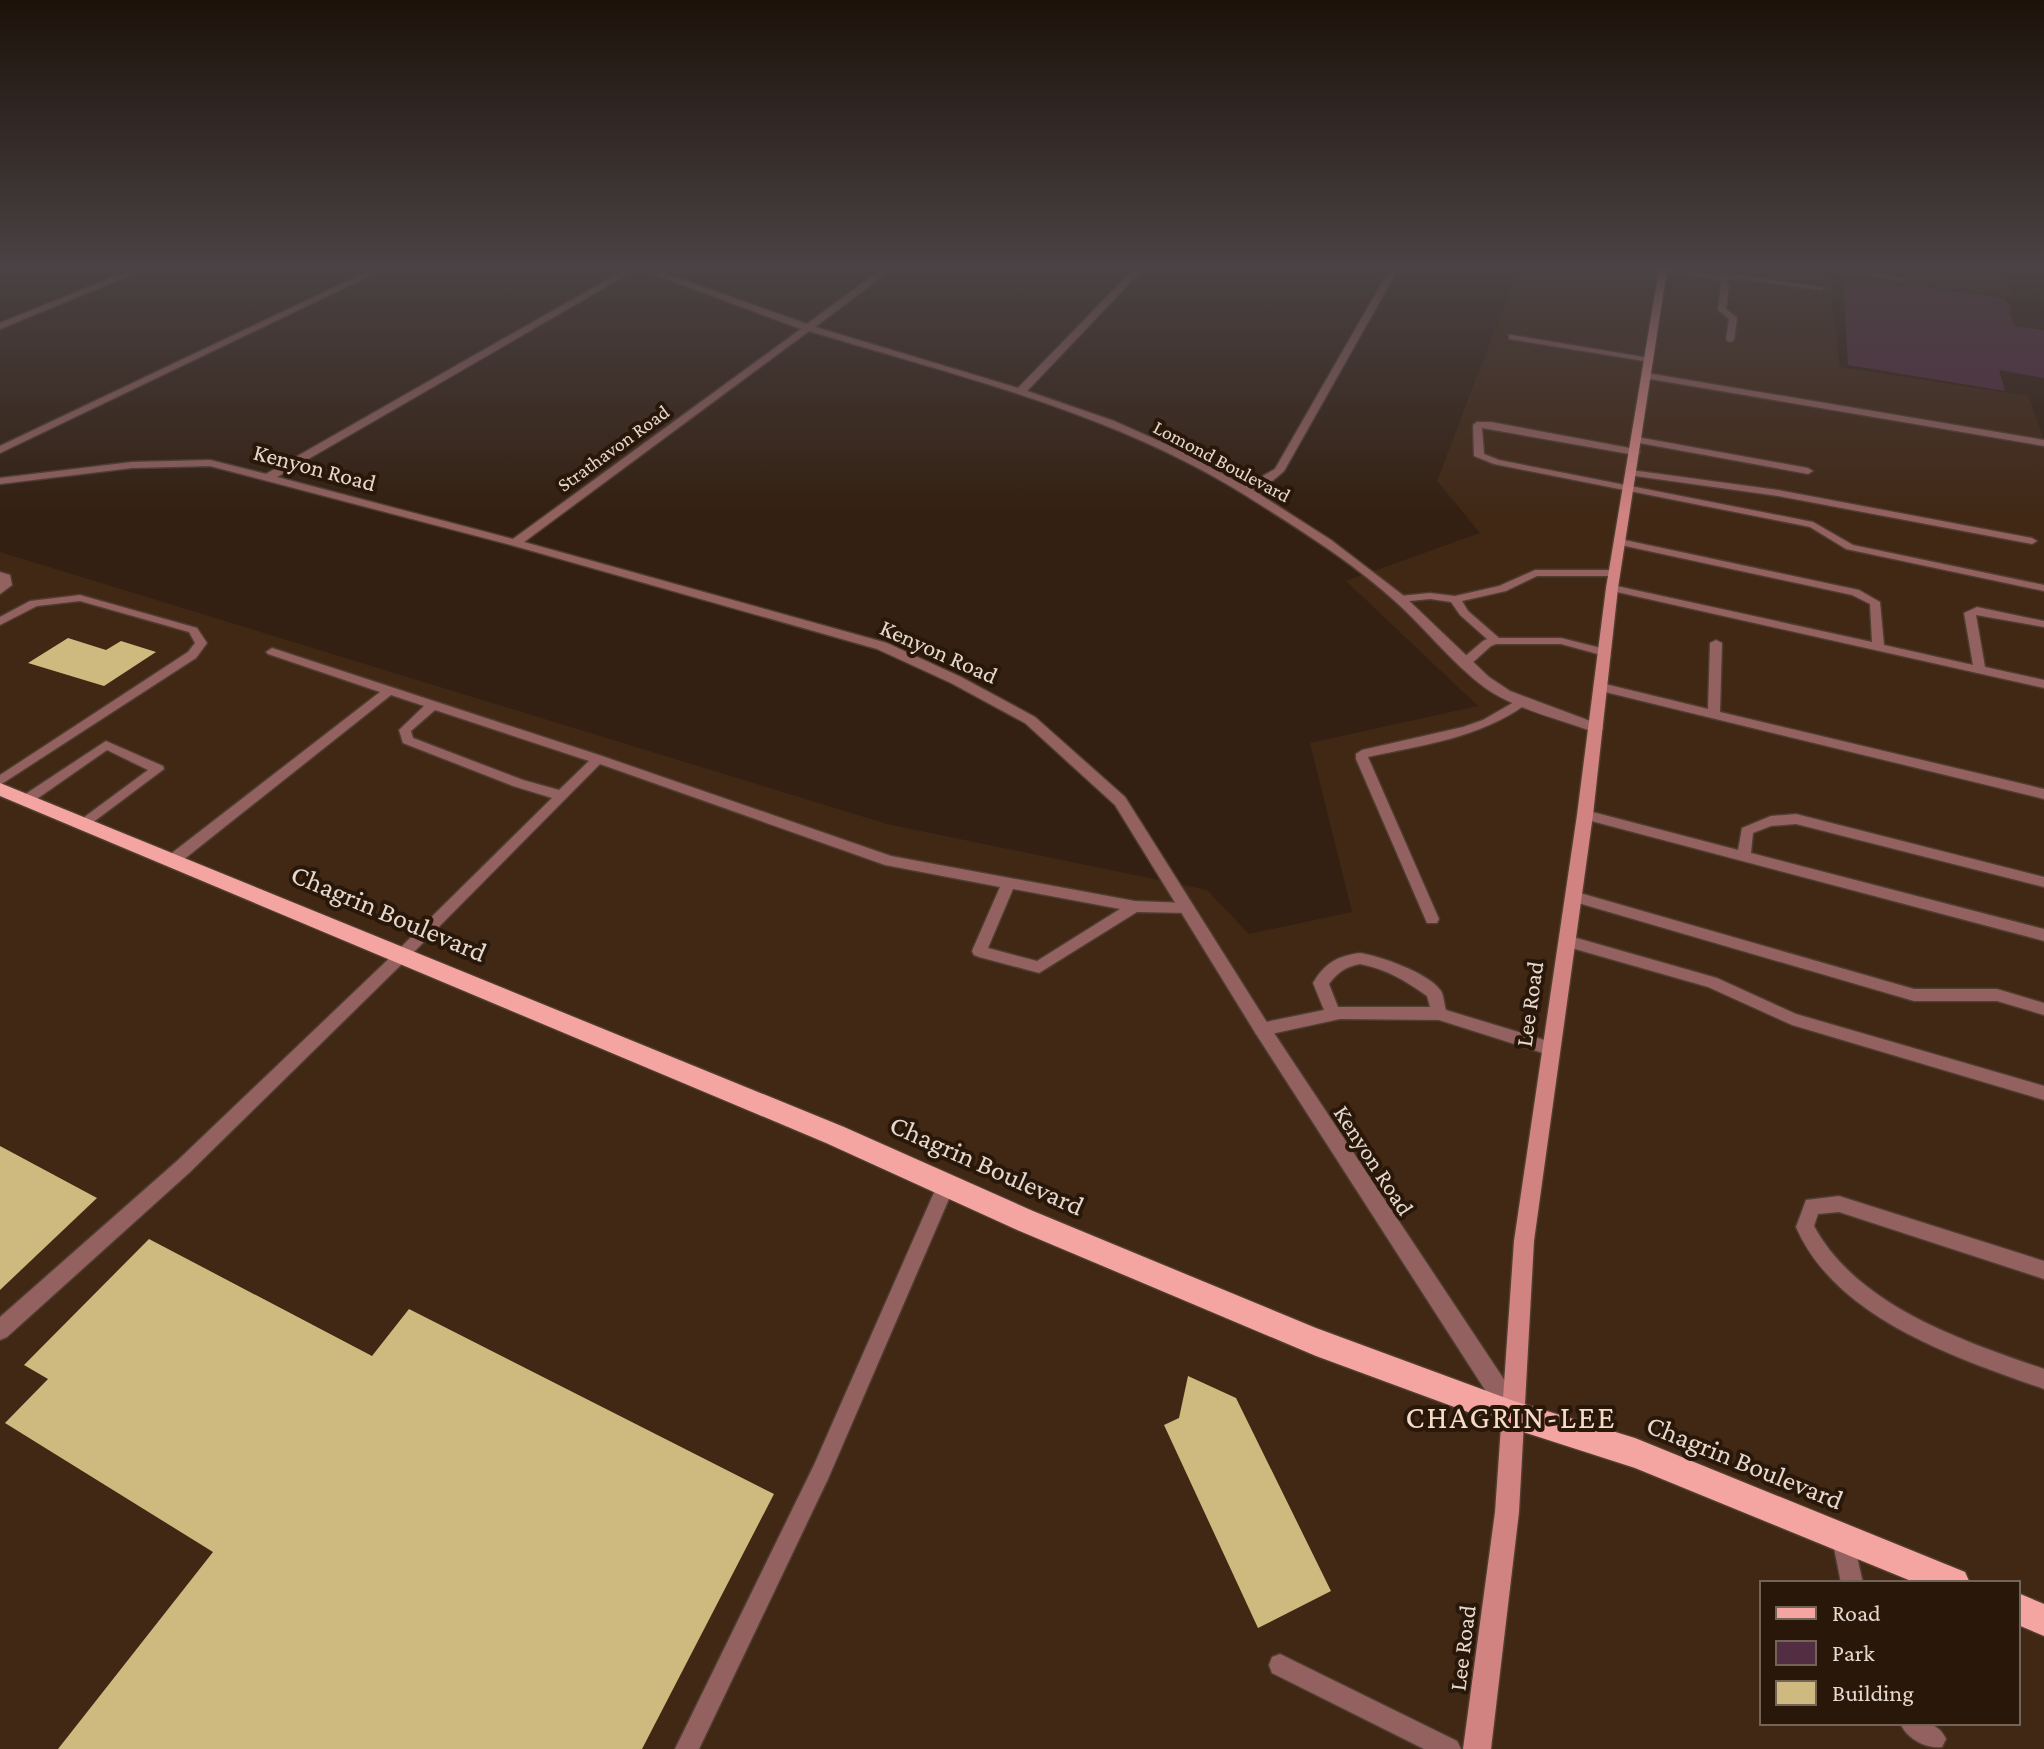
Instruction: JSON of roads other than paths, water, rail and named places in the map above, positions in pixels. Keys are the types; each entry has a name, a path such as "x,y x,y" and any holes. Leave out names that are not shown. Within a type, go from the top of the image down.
{"main road":[{"name":"Lee Road","path":"1477,1749 1507,1512 1524,1241 1585,815 1613,581 1651,351"},
{"name":"Chagrin Boulevard","path":"0,789 835,1135 1316,1342 1514,1415 1635,1453 1949,1581"},
{"path":"2020,1610 2044,1620"}],"street":[{"path":"0,450 209,351"},
{"path":"270,477 491,351"},
{"name":"Strathavon Road","path":"515,543 777,351"},
{"name":"Lomond Boulevard","path":"883,351 1110,423 1173,451 1245,490 1327,542 1400,599 1494,686 1521,702 1596,728"},
{"path":"1020,392 1060,351"},
{"path":"1245,490 1279,471 1348,351"},
{"path":"1647,376 2044,443"},
{"name":"Kenyon Road","path":"0,481 132,465 210,463 515,543 882,646 1030,720 1120,801 1262,1029 1514,1415"}],"lane":[{"path":"1594,351 1650,360"},
{"path":"1808,471 1477,425 1479,456 1497,462 1630,480 1778,493 2032,541"},
{"path":"1630,480 1813,525 1850,547 2044,588"},
{"path":"1620,542 1855,592 1875,602 1878,647"},
{"path":"1400,599 1430,596 1455,599 1502,589 1535,573 1613,581 1878,647 2044,684"},
{"path":"0,575 6,577 7,585 0,591"},
{"path":"0,622 34,603 80,598 193,630 201,643 192,655 0,781"},
{"path":"1455,599 1464,613 1496,641"},
{"path":"1980,671 1970,613 1977,610 2044,624"},
{"path":"1466,662 1487,643 1496,641 1561,641 1605,652"},
{"path":"1714,714 1716,643"},
{"path":"272,652 598,759 890,861 1135,906 1187,908"},
{"path":"1601,687 2044,794"},
{"path":"173,860 389,691"},
{"path":"1432,919 1362,754 1449,734 1506,715 1521,702"},
{"path":"433,705 405,730 407,740 518,783 562,796"},
{"path":"26,800 106,745 158,769 84,824"},
{"path":"0,1330 183,1167 598,759"},
{"path":"1585,815 2044,935"},
{"path":"1744,856 1747,831 1757,824 1796,819 2044,882"},
{"path":"1009,883 979,951 1039,967 1135,906"},
{"path":"1573,896 1914,995 1997,995 2044,1009"},
{"path":"1566,941 1712,982 1792,1019 2044,1093"},
{"path":"1333,1014 1321,983 1328,969 1335,962 1367,959 1403,971 1434,993 1439,1014"},
{"path":"1262,1029 1333,1014 1439,1014 1552,1049"},
{"path":"687,1749 821,1472 946,1185"},
{"path":"2044,1270 1839,1204 1812,1206 1805,1227 1822,1257 1874,1304 1924,1332 2044,1379"},
{"path":"1843,1537 1852,1581"},
{"path":"1280,1665 1449,1749"},
{"path":"1915,1725 1934,1739"}],"district":[{"name":"CHAGRIN-LEE","path":"1511,1417"}]}
